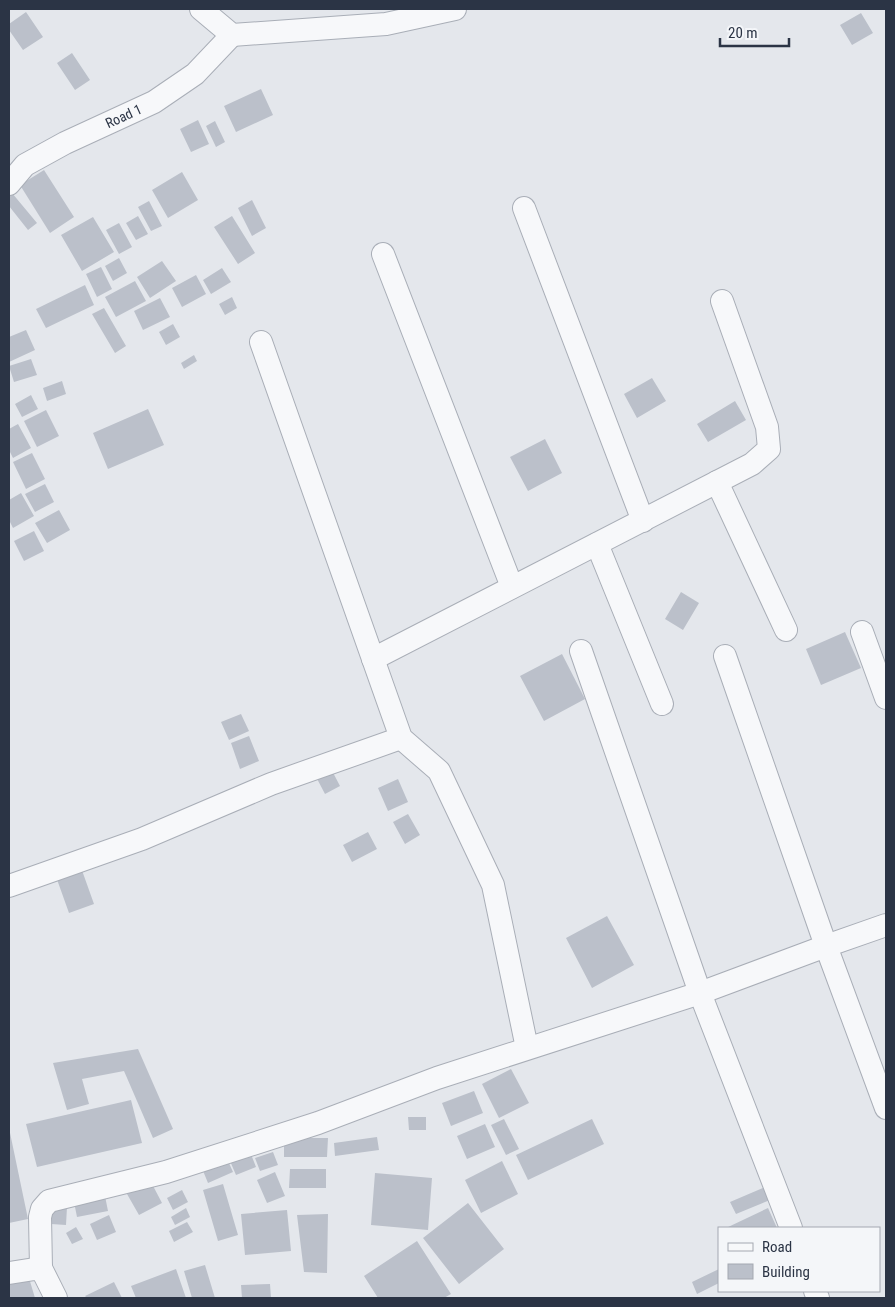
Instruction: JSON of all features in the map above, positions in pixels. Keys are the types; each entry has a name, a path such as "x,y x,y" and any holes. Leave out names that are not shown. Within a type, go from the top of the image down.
{"street":[{"path":"201,9 232,35 386,24 455,9"},
{"name":"Road 1","path":"9,184 25,165 65,143 154,102 195,74 232,35"},
{"path":"524,208 643,521"},
{"path":"383,254 512,587"},
{"path":"373,659 752,464 769,449 767,427 722,301"},
{"path":"261,342 401,738 439,771 493,885 527,1048"},
{"path":"717,482 786,630"},
{"path":"597,544 662,704"},
{"path":"862,632 886,698"},
{"path":"581,651 700,993 791,1227"},
{"path":"725,656 826,946 886,1108"},
{"path":"9,886 142,839 270,784 401,738"},
{"path":"56,1298 41,1268 40,1217 42,1209 49,1201 166,1172 318,1123 437,1078 700,993 886,925"},
{"path":"9,1273 41,1268"}],"building":[{"path":"26,12 43,37 23,50 9,30 9,24"},
{"path":"861,13 873,33 852,45 840,25"},
{"path":"72,53 90,80 75,90 57,63"},
{"path":"261,89 273,115 236,132 224,106"},
{"path":"198,120 209,144 191,152 180,129"},
{"path":"215,121 225,142 216,147 206,126"},
{"path":"44,170 74,217 50,233 20,185"},
{"path":"182,172 198,200 168,218 152,190"},
{"path":"12,193 37,223 28,230 9,206 9,196"},
{"path":"252,200 266,228 252,236 238,208"},
{"path":"149,201 162,226 151,231 138,207"},
{"path":"138,216 148,234 136,240 126,223"},
{"path":"232,216 255,253 238,264 214,227"},
{"path":"93,217 114,252 82,271 61,235"},
{"path":"119,223 132,247 119,254 106,230"},
{"path":"119,258 127,273 113,281 105,266"},
{"path":"162,261 176,281 150,298 137,277"},
{"path":"101,267 112,289 97,297 86,274"},
{"path":"222,268 231,282 211,294 203,280"},
{"path":"196,275 206,294 182,307 172,288"},
{"path":"135,281 146,301 116,317 105,297"},
{"path":"85,285 94,305 46,328 36,309"},
{"path":"232,297 237,308 225,315 219,304"},
{"path":"160,298 170,317 143,330 134,311"},
{"path":"104,308 126,346 115,353 92,314"},
{"path":"173,324 180,337 166,345 159,332"},
{"path":"26,330 35,350 9,362 9,337"},
{"path":"194,355 197,361 184,369 181,363"},
{"path":"31,359 37,375 14,382 9,366"},
{"path":"652,378 666,401 637,418 624,394"},
{"path":"62,381 66,394 47,401 43,388"},
{"path":"31,395 38,409 22,417 15,404"},
{"path":"735,401 746,420 708,442 697,424"},
{"path":"148,409 164,445 108,469 93,433"},
{"path":"46,410 59,436 37,447 24,421"},
{"path":"18,424 31,448 13,458 9,450 9,429"},
{"path":"545,439 562,473 528,491 510,457"},
{"path":"32,453 45,479 26,489 13,462"},
{"path":"45,484 54,502 35,512 25,494"},
{"path":"21,493 34,516 13,528 9,520 9,500"},
{"path":"59,510 70,530 47,543 35,523"},
{"path":"34,531 44,551 24,561 14,541"},
{"path":"681,592 699,603 683,630 665,619"},
{"path":"845,632 861,668 821,685 806,649"},
{"path":"562,654 585,699 544,721 520,676"},
{"path":"241,714 249,731 229,740 221,722"},
{"path":"249,736 259,761 240,769 231,743"},
{"path":"329,765 340,786 325,794 314,773"},
{"path":"398,779 408,802 388,811 378,788"},
{"path":"408,814 420,835 405,844 393,822"},
{"path":"368,832 377,849 352,862 343,845"},
{"path":"79,862 94,904 69,913 54,871"},
{"path":"607,916 634,965 592,988 566,938"},
{"path":"138,1049 173,1129 153,1138 124,1071 82,1079 89,1104 67,1110 53,1063"},
{"path":"511,1069 529,1103 499,1118 482,1084"},
{"path":"474,1091 483,1113 451,1126 442,1103"},
{"path":"131,1100 142,1143 37,1167 26,1124"},
{"path":"408,1117 426,1117 426,1130 409,1130"},
{"path":"504,1119 519,1149 506,1155 491,1125"},
{"path":"592,1119 604,1144 528,1180 516,1155"},
{"path":"485,1124 495,1147 467,1159 457,1136"},
{"path":"9,1128 28,1219 9,1223"},
{"path":"377,1137 379,1150 335,1156 334,1143"},
{"path":"284,1138 328,1138 327,1157 284,1157"},
{"path":"245,1139 256,1167 236,1175 224,1147"},
{"path":"223,1150 233,1172 208,1183 199,1161"},
{"path":"273,1152 278,1165 260,1171 255,1158"},
{"path":"502,1161 518,1194 481,1213 465,1180"},
{"path":"290,1169 326,1169 326,1188 289,1188"},
{"path":"275,1172 285,1196 267,1203 257,1180"},
{"path":"375,1173 432,1178 428,1230 371,1225"},
{"path":"151,1182 162,1203 139,1215 127,1194"},
{"path":"223,1184 238,1235 218,1241 203,1190"},
{"path":"765,1187 770,1200 736,1214 730,1202"},
{"path":"182,1190 188,1202 173,1210 167,1198"},
{"path":"105,1196 108,1211 77,1217 74,1202"},
{"path":"468,1203 504,1249 459,1284 423,1238"},
{"path":"52,1207 67,1207 66,1225 51,1224"},
{"path":"186,1208 190,1217 175,1225 171,1217"},
{"path":"768,1208 777,1227 728,1227"},
{"path":"287,1210 291,1251 245,1255 241,1214"},
{"path":"328,1214 327,1273 304,1272 297,1215"},
{"path":"109,1215 116,1232 97,1240 90,1224"},
{"path":"187,1222 193,1232 174,1242 169,1231"},
{"path":"76,1227 83,1239 72,1244 66,1233"},
{"path":"417,1241 451,1294 444,1298 378,1298 364,1276"},
{"path":"205,1265 215,1298 192,1298 184,1271"},
{"path":"176,1269 186,1298 136,1298 131,1286"},
{"path":"718,1269 718,1284 697,1294 692,1282"},
{"path":"9,1276 29,1278 35,1298 9,1298"},
{"path":"114,1282 122,1298 87,1298 85,1296"},
{"path":"270,1284 271,1298 242,1298 241,1285"}]}
